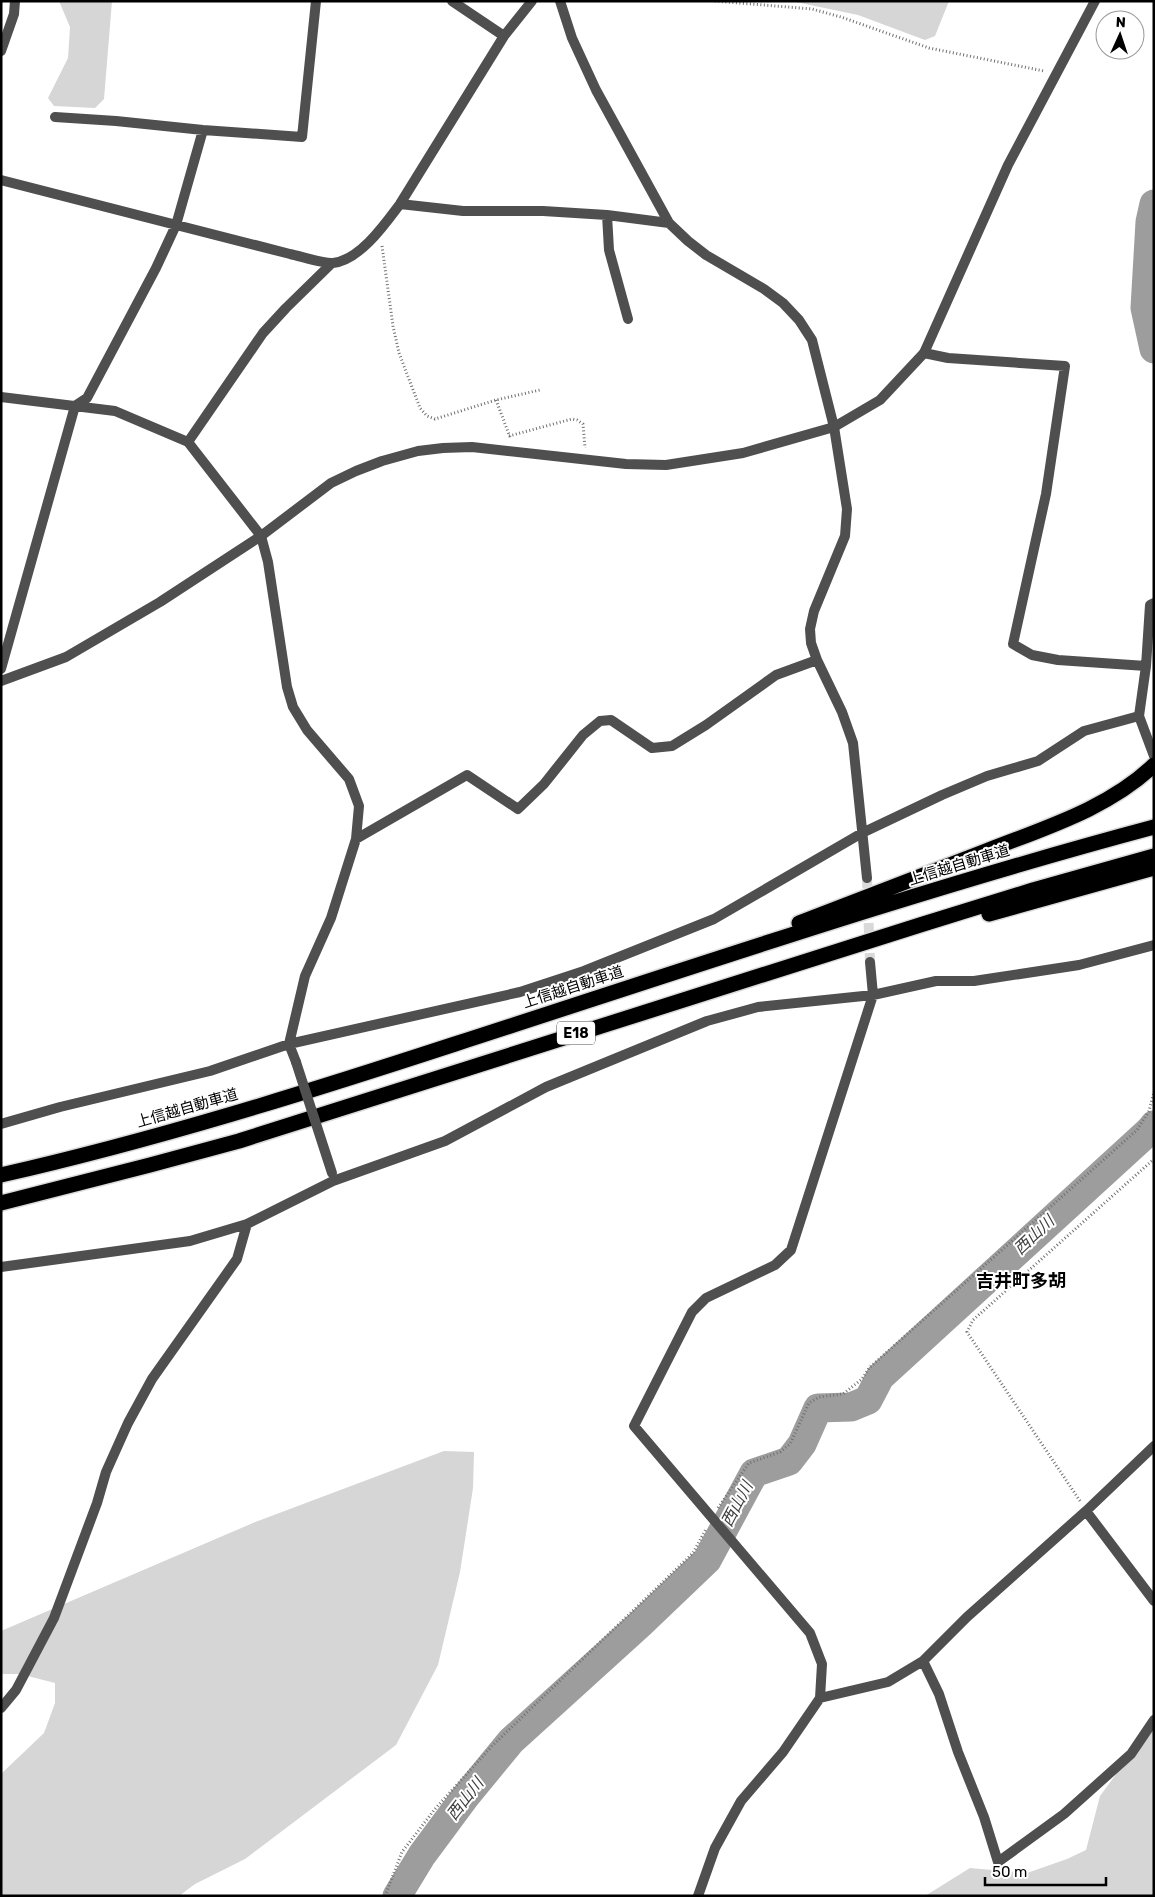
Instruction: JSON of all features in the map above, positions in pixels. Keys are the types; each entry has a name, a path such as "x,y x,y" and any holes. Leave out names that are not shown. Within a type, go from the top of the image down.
{"highway":[{"path":"648,981 1029,834 1088,809 1123,791 1154,765"},
{"name":"上信越自動車道","path":"1,1175 227,1116 920,895 1149,828"},
{"name":"E18","path":"1,1203 248,1138 1024,893 1152,862"}],"street":[{"path":"1,51 14,14 15,1"},
{"path":"55,116 302,137 316,1"},
{"path":"452,1 504,36"},
{"path":"188,442 263,333 332,263 362,249 383,228 400,204 504,36 532,1"},
{"path":"560,1 572,38 596,90 669,223 706,255 783,303 799,320 812,340 834,427 847,509 845,536 814,611 810,629 811,643 842,712 853,743 867,878"},
{"path":"1,681 66,657 160,602 261,536 331,483 382,461 418,451 472,447 626,464 666,465 743,453 834,427 880,400 924,353 1008,165 1095,1"},
{"path":"2,663 75,406 87,398 156,268 176,225 203,130"},
{"path":"1,180 332,263"},
{"path":"400,204 462,211 544,211 669,223"},
{"path":"606,216 609,250 628,319"},
{"path":"924,353 948,358 1065,366 1046,494 1013,644 1032,654 1058,660 1146,666"},
{"path":"1,397 115,411 188,442 261,536 268,562 287,687 293,707 307,730 348,779 359,806 356,839 331,918 305,976 289,1044 333,1177"},
{"path":"1154,603 1150,605 1146,666 1139,716 1154,756"},
{"path":"356,839 467,775 518,809 544,784 583,736 600,721 611,720 652,748 672,746 706,725 776,675 817,660"},
{"path":"1,1124 60,1107 210,1071 289,1044 520,992 584,971 714,919 862,833 986,776 1038,761 1084,731 1139,716"},
{"path":"1,1267 190,1241 247,1224 333,1177 444,1141 546,1087 707,1020 758,1007 873,995 936,981 974,981 1078,965 1154,945"},
{"path":"698,1896 715,1848 741,1801 783,1752 820,1698 822,1664 810,1633 634,1426 692,1312 706,1298 775,1265 791,1250 873,995 870,962"},
{"path":"1,1708 16,1690 54,1618 97,1503 106,1472 128,1423 152,1379 237,1259 247,1224"},
{"path":"820,1698 888,1682 923,1661 967,1617 1086,1511 1154,1446"},
{"path":"1086,1511 1154,1600"},
{"path":"923,1661 939,1694 958,1752 984,1817 998,1862 1064,1814 1131,1754 1154,1720"}],"path":[{"path":"715,1 812,9 841,17 929,48 1056,74"},
{"path":"383,228 381,241 393,326 399,353 420,408 427,416 435,419 496,400 540,390"},
{"path":"496,400 514,451"},
{"path":"509,436 578,420 583,424 586,459"},
{"path":"385,1896 402,1852 435,1809 492,1746 693,1553 712,1518 749,1464 780,1452 790,1444 809,1403 819,1397 843,1394 862,1379 870,1368 1137,1130 1149,1111 1154,1092"},
{"path":"1086,1511 967,1332 973,1320 1154,1159"}],"shaded area":[{"path":"59,1 112,1 104,99 95,108 54,106 48,98 68,58 70,27"},
{"path":"791,1 949,1 935,36 925,40 858,15"},
{"path":"444,1451 474,1452 473,1488 460,1572 438,1665 396,1745 245,1859 195,1884 179,1896 1,1896 1,1774 44,1733 55,1703 55,1683 20,1674 1,1674 1,1631 253,1523"},
{"path":"1154,1723 1154,1896 925,1896 970,1868 1027,1873 1086,1850 1100,1796"}],"waterway":[{"name":"西山川","path":"1154,204 1150,222 1145,308 1154,349"},
{"name":"西山川","path":"397,1896 422,1855 465,1797 511,1741 640,1624 707,1560 754,1473 789,1461 802,1444 818,1408 851,1407 868,1400 880,1377 1154,1125"}],"tunnel":[{"path":"867,878 870,962"}],"district":[{"name":"吉井町多胡","path":"1021,1281"}]}
